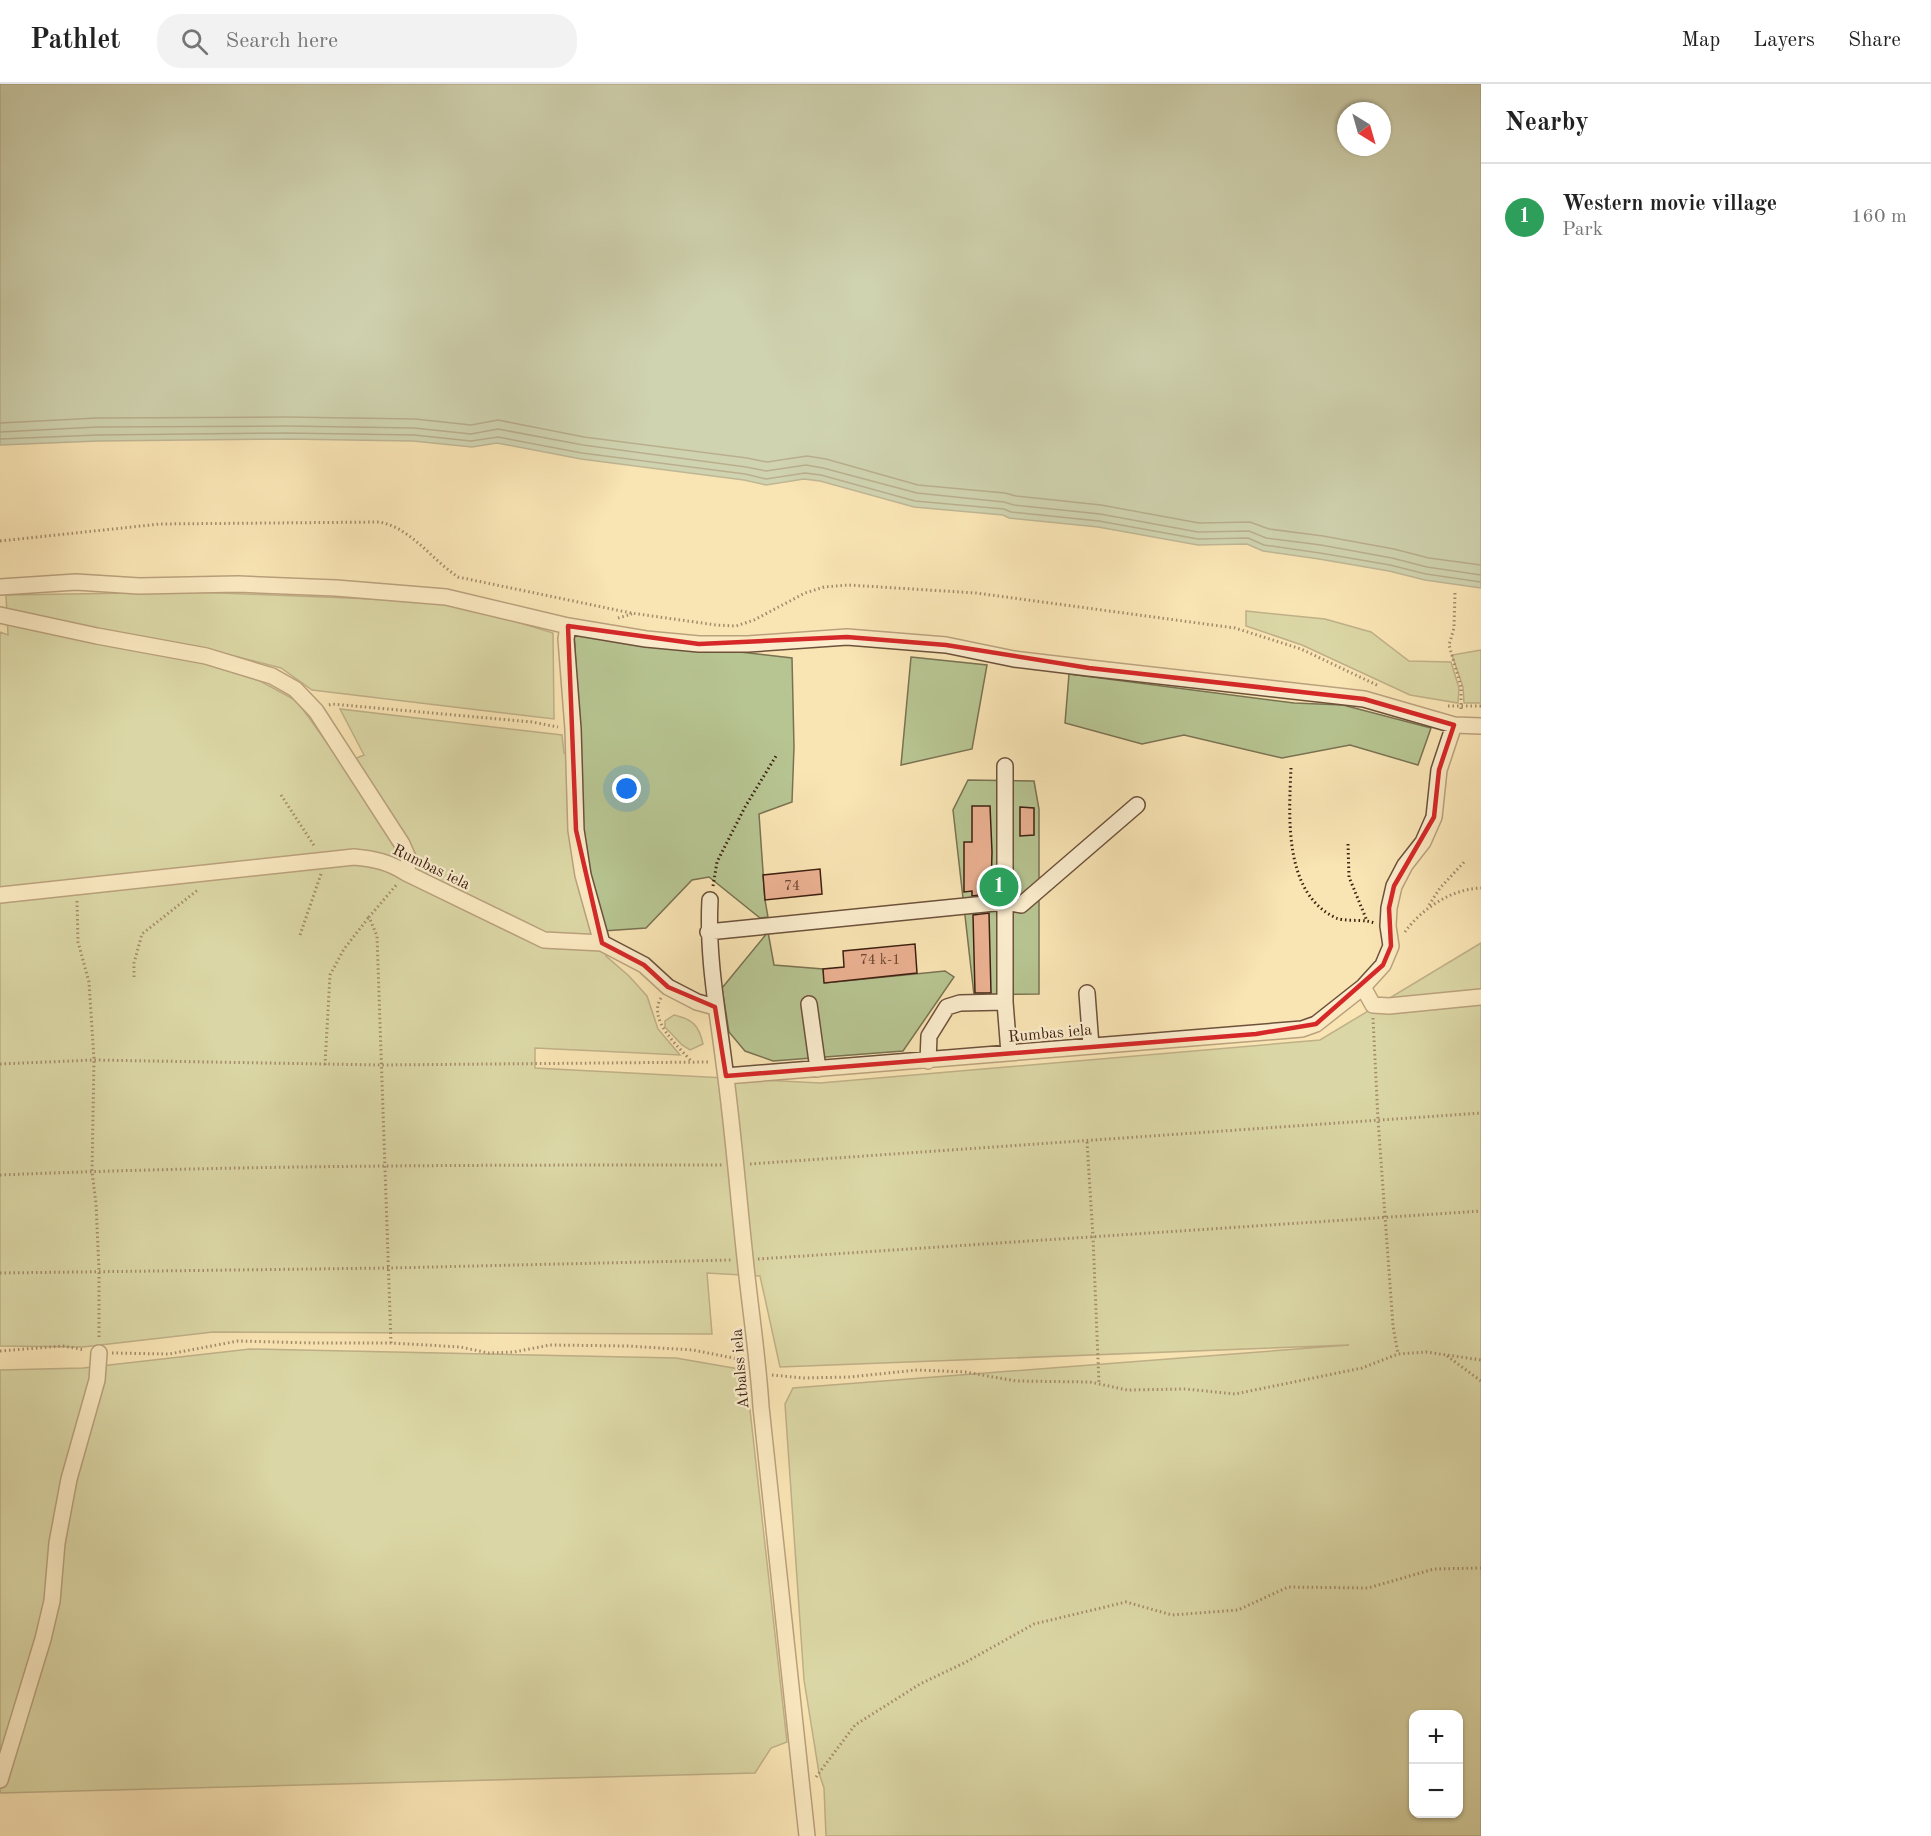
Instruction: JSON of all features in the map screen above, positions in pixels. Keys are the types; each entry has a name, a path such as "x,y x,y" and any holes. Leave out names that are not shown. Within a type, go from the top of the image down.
{"street":[{"path":"0,587 76,582 139,586 238,584 336,588 446,597 568,626 646,639 699,644 748,644 847,636 946,645 1046,663 1364,699 1454,725 1481,726"},
{"path":"0,615 206,656 272,676 295,689 316,711 402,844 409,860 406,873"},
{"path":"568,626 566,639 573,729 576,830 584,875 602,943"},
{"path":"1391,946 1388,926 1394,886 1405,865 1423,842 1434,817 1439,770 1454,725"},
{"path":"1005,766 1005,1002 1009,1053"},
{"path":"708,932 1005,902 1021,905 1137,805"},
{"name":"Rumbas iela","path":"0,895 354,857 372,859 390,863 544,940 602,943 644,964 668,987 697,1002 715,1007"},
{"name":"Atbalss iela","path":"710,900 708,932 715,1007 736,1165 807,1836"},
{"name":"Rumbas iela","path":"725,1069 818,1069 1302,1029 1316,1024 1363,987 1383,965 1391,946"},
{"path":"1363,987 1373,1005 1389,1006 1481,997"},
{"path":"1087,993 1091,1046"},
{"path":"928,1061 929,1036 947,1007 960,1003 1005,1002"},
{"path":"809,1004 818,1069"},
{"path":"0,1780 43,1639 52,1601 57,1543 69,1479 97,1380 99,1353"}],"path":[{"path":"0,541 160,524 380,522 390,524 406,533 458,577 631,613 736,626 754,620 805,593 824,587 848,585 976,593 1235,628 1301,649 1380,687"},
{"path":"1455,593 1454,628 1449,645 1461,687 1462,701"},
{"path":"316,711 332,704 532,722 573,729"},
{"path":"1439,705 1461,708 1481,706"},
{"path":"710,900 717,862 745,807 776,756"},
{"path":"1291,768 1288,821 1296,867 1312,900 1337,918 1388,926"},
{"path":"281,795 312,844 332,860 322,872 300,935"},
{"path":"1347,844 1349,877 1367,921"},
{"path":"1391,946 1400,939 1427,908 1440,888 1466,860"},
{"path":"134,977 134,963 142,934 222,871"},
{"path":"325,1065 330,975 344,949 406,873"},
{"path":"76,888 78,942 89,982 94,1060 92,1171 99,1270 99,1353"},
{"path":"1427,908 1466,888 1481,888"},
{"path":"369,917 377,936 391,1343"},
{"path":"668,987 658,1003 660,1023 665,1032 692,1062"},
{"path":"1373,1005 1385,1218 1393,1326 1398,1354"},
{"path":"0,1064 94,1060 325,1065 692,1062 725,1069"},
{"path":"0,1175 92,1171 386,1166 736,1165 1481,1113"},
{"path":"1087,1142 1099,1384"},
{"path":"0,1273 745,1260 1481,1211"},
{"path":"0,1351 63,1346 99,1353 169,1354 238,1341 391,1343 460,1347 489,1353 514,1352 550,1345 627,1346 693,1350 743,1360 759,1373 803,1378 850,1377 917,1370 965,1371 1016,1381 1090,1382 1127,1390 1186,1389 1235,1394 1362,1368 1398,1354 1426,1352 1481,1359"},
{"path":"1446,1355 1481,1382"},
{"path":"802,1796 855,1725 920,1684 966,1662 1034,1624 1126,1602 1172,1615 1238,1610 1288,1587 1368,1588 1434,1569 1481,1568"}],"highlighted area":[{"path":"568,626 699,644 847,637 946,645 1089,668 1364,699 1454,725 1439,770 1434,817 1394,886 1389,908 1391,946 1383,965 1316,1024 1256,1034 726,1076 715,1007 668,987 644,965 602,943 576,830"}],"green space":[{"path":"196,592 421,601 474,609 553,633 554,719 312,690 281,668 195,646 195,661 260,681 297,701 342,764 364,755 340,709 562,735 564,753 581,752 574,633 792,658 794,747 792,802 759,814 768,917 760,918 709,877 692,880 646,928 603,931 606,956 647,996 658,1029 680,1055 535,1048 535,1068 820,1083 1320,1040 1481,943 1481,1836 826,1836 824,1788 819,1773 804,1680 785,1404 793,1388 1349,1345 780,1367 760,1276 707,1273 712,1334 213,1332 83,1347 0,1346 0,632 8,635 6,595"},
{"path":"1246,611 1325,619 1371,632 1409,661 1451,662 1459,688 1458,703 1410,695 1302,645 1246,626"},
{"path":"1481,650 1481,703 1464,703 1463,687 1452,655"},
{"path":"911,657 987,665 972,749 901,765"},
{"path":"1069,674 1294,703 1343,705 1431,728 1418,765 1350,745 1282,758 1184,735 1142,744 1065,723"},
{"path":"968,780 1034,781 1039,809 1039,994 974,995 953,810"},
{"path":"768,932 774,965 823,969 825,983 945,971 954,977 903,1051 773,1061 745,1051 729,1032 722,988"},
{"path":"674,1015 694,1024 703,1044 690,1050 682,1045 665,1027 665,1021"},
{"path":"250,1349 676,1358 739,1369 749,1401 787,1742 771,1748 755,1773 0,1793 0,1370 83,1368"}],"water":[{"path":"0,84 1481,84 1481,588 1263,551 1247,544 1198,545 1098,527 914,507 820,481 804,479 766,485 744,480 581,459 497,443 472,447 413,441 286,439 98,441 0,445"}],"building":[{"path":"972,806 990,806 992,852 991,891 989,894 972,896 972,891 964,892 964,842 972,842"},
{"path":"1020,807 1034,808 1034,835 1020,836"},
{"path":"820,869 822,894 765,900 763,875"},
{"path":"989,913 991,993 975,993 973,915"},
{"path":"915,944 917,973 824,983 823,969 844,967 843,951"}],"place":[{"name":"Western movie village","path":"999,887"}]}
